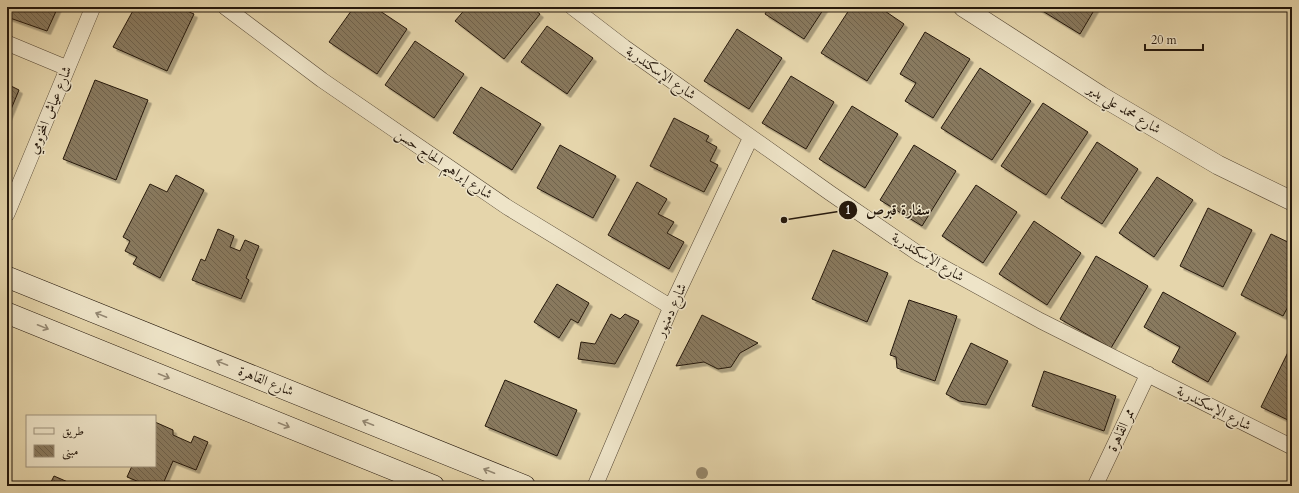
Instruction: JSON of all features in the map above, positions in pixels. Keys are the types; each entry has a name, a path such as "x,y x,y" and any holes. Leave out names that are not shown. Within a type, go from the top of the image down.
{"main road":[{"name":"شارع القاهرة","path":"7,277 525,486"},
{"path":"7,313 434,486"}],"street":[{"name":"شارع عياش المخزومي","path":"7,214 93,7"},
{"name":"شارع إبراهيم الحاج حسن","path":"225,7 322,80 500,202 671,307"},
{"name":"شارع الإسكندرية","path":"572,7 624,48 919,254 1041,321 1292,447"},
{"name":"شارع محمد علي بدير","path":"963,7 1101,96 1218,165 1292,201"},
{"path":"7,43 67,68"},
{"name":"شارع دمنهور","path":"595,486 671,307 751,137"},
{"name":"ممر القاهرة","path":"1095,486 1148,374"}],"building":[{"path":"7,7 58,7 47,31 7,17"},
{"path":"135,7 178,7 194,14 167,71 113,47"},
{"path":"354,7 374,7 407,29 377,74 329,42"},
{"path":"467,7 531,7 540,14 504,59 455,21"},
{"path":"769,7 825,7 804,39 765,14"},
{"path":"851,7 879,7 904,24 867,81 821,53"},
{"path":"1036,7 1096,7 1080,34"},
{"path":"547,26 593,58 567,94 521,62"},
{"path":"737,29 782,58 749,109 704,81"},
{"path":"925,32 970,59 933,118 905,101 916,83 900,74"},
{"path":"415,41 464,74 434,118 385,85"},
{"path":"980,68 1031,101 992,160 941,128"},
{"path":"791,76 834,102 806,149 762,123"},
{"path":"95,80 148,100 116,180 63,159"},
{"path":"7,84 19,90 7,119"},
{"path":"481,87 541,124 512,170 453,133"},
{"path":"1043,103 1088,132 1046,195 1001,166"},
{"path":"852,106 898,134 865,188 819,159"},
{"path":"674,118 709,136 706,141 717,147 710,161 718,165 704,192 650,166"},
{"path":"1097,142 1138,169 1102,224 1061,198"},
{"path":"560,145 616,176 593,218 537,188"},
{"path":"914,145 956,171 922,226 880,200"},
{"path":"176,175 204,190 160,278 133,264 137,257 125,251 130,241 123,237 150,184 167,192"},
{"path":"1157,177 1193,200 1154,257 1119,233"},
{"path":"637,182 667,199 658,214 674,222 667,233 684,242 669,269 608,235"},
{"path":"976,185 1017,212 983,263 942,236"},
{"path":"1208,208 1252,230 1223,287 1180,266"},
{"path":"1034,221 1081,253 1047,305 999,274"},
{"path":"218,229 234,236 230,247 240,251 245,240 259,246 246,278 249,280 241,299 192,280 201,259 205,261"},
{"path":"1271,234 1292,244 1292,299 1283,316 1241,295"},
{"path":"833,250 888,273 867,322 812,299"},
{"path":"1096,256 1148,286 1111,348 1060,319"},
{"path":"557,284 589,303 578,323 571,319 559,338 534,322"},
{"path":"1163,292 1236,333 1208,382 1172,362 1180,347 1144,327"},
{"path":"909,300 957,316 935,381 897,368 896,357 890,355"},
{"path":"611,314 620,319 625,314 639,321 615,364 578,359 581,342 595,344"},
{"path":"702,315 758,343 740,353 731,367 718,369 704,362 676,366"},
{"path":"971,343 1008,361 986,405 959,401 946,394"},
{"path":"1292,344 1292,422 1261,407"},
{"path":"1044,371 1116,396 1104,431 1032,406"},
{"path":"505,380 577,410 557,456 485,426"},
{"path":"156,422 173,430 173,435 191,443 194,436 208,442 196,470 173,461 162,486 149,486 127,477 132,467 156,467"},
{"path":"54,476 77,486 49,486"}],"place":[{"name":"سفارة قبرص","path":"784,220"}]}
